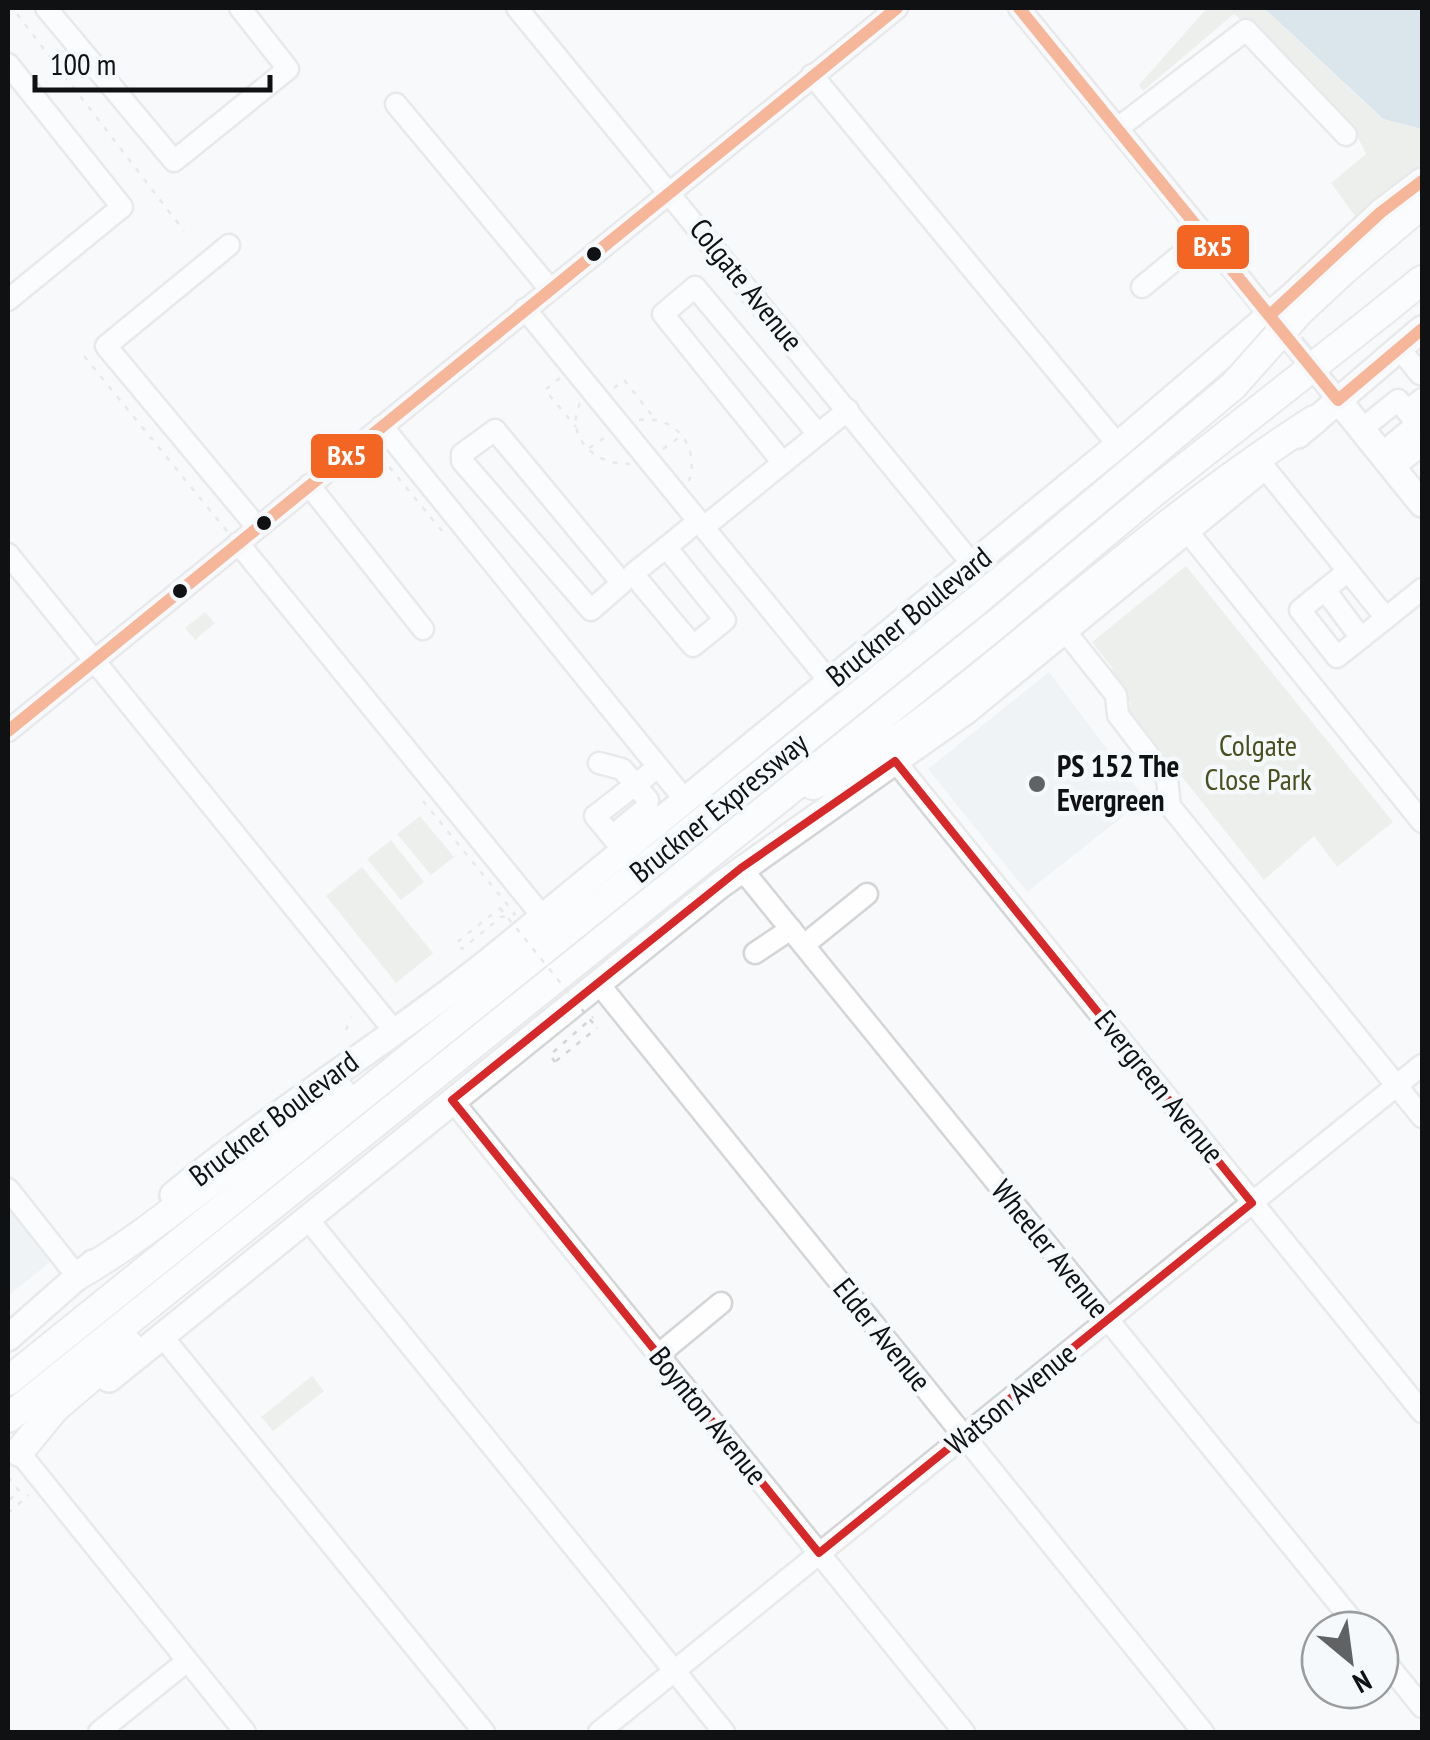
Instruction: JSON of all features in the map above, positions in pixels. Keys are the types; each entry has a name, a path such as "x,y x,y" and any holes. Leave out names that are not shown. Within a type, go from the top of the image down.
{"highway":[{"path":"1349,275 1422,204"},
{"path":"1349,275 1422,224"},
{"name":"Bruckner Expressway","path":"8,1381 974,603 1233,386 1303,307 1349,275"},
{"name":"Bruckner Expressway","path":"8,1418 524,1000 788,794 1183,468 1422,280"},
{"path":"788,794 841,775 951,698 1205,492 1314,420"},
{"path":"77,1276 128,1246 328,1098 429,1042"},
{"path":"11,1463 54,1408 209,1279 237,1236"}],"main road":[{"name":"Bruckner Boulevard","path":"8,1338 244,1138 395,1032 542,917 628,815 685,800 973,565 1118,445 1270,315 1380,213 1422,181"},
{"path":"11,1463 162,1336 742,868 966,712 1264,467 1422,329"},
{"path":"1338,400 1422,504"}],"street":[{"path":"46,8 174,161 288,69 240,8"},
{"name":"Colgate Avenue","path":"517,8 973,565"},
{"path":"8,731 897,8"},
{"path":"1019,8 1270,315"},
{"path":"1118,128 1246,30 1346,135"},
{"path":"8,64 122,206 8,300"},
{"path":"812,75 1118,445"},
{"path":"396,104 550,289"},
{"path":"1142,287 1206,235"},
{"path":"228,244 106,346 257,527"},
{"path":"783,463 663,314 694,287 818,434"},
{"path":"525,309 830,682"},
{"path":"1387,460 1418,405 1399,348"},
{"path":"1362,429 1398,400 1418,405"},
{"path":"666,547 725,620 693,646 628,579 500,432 489,432 462,454 462,460 586,610 591,610 628,579 666,547 783,463 848,410"},
{"path":"382,426 685,800"},
{"path":"1387,460 1422,445"},
{"path":"1264,467 1386,618"},
{"path":"310,485 422,629"},
{"path":"1187,531 1422,822"},
{"path":"238,543 542,917"},
{"path":"8,554 395,1032"},
{"path":"1348,572 1300,610 1338,657 1422,588"},
{"path":"1325,590 1361,638"},
{"path":"1065,631 1116,695 1118,715 1167,779 1170,806 1422,1117"},
{"name":"Evergreen Avenue","path":"896,761 1422,1412"},
{"path":"598,763 622,769 628,815"},
{"path":"628,815 658,767"},
{"name":"Wheeler Avenue","path":"742,868 1344,1610"},
{"path":"754,953 797,937 867,894"},
{"name":"Elder Avenue","path":"598,984 1203,1732"},
{"name":"Watson Avenue","path":"598,1732 1422,1064"},
{"name":"Boynton Avenue","path":"452,1100 964,1732"},
{"path":"8,1189 77,1276"},
{"path":"307,1218 724,1732"},
{"path":"658,1355 721,1303"},
{"path":"162,1336 484,1732"},
{"path":"11,1463 245,1732"},
{"path":"99,1732 187,1661"},
{"path":"1400,1680 1422,1707"}],"path":[{"path":"17,14 184,231"},
{"path":"84,356 238,543"},
{"path":"561,378 545,390 576,427 588,449 607,462 632,464"},
{"path":"613,389 624,380 655,419 682,435 692,462 688,482"},
{"path":"576,427 581,402"},
{"path":"638,420 655,419"},
{"path":"588,449 608,435"},
{"path":"662,450 682,435"},
{"path":"515,914 501,917 462,948 456,943 500,908 597,1028 554,1062 550,1055 586,1026 596,1011"},
{"path":"346,1030 351,1017"},
{"path":"8,1500 19,1491 11,1463"},
{"path":"8,1513 30,1494"}],"highlighted area":[{"path":"895,761 1252,1203 819,1553 452,1100 741,868"}],"shaded area":[{"name":"PS 152 The Evergreen","path":"1049,672 1145,799 1027,892 928,769"},
{"path":"8,1179 65,1250 8,1296"}],"green space":[{"path":"1207,8 1264,8 1382,119 1422,129 1422,164 1355,216 1331,183 1366,154 1356,135 1308,78 1234,14 1143,91 1139,85"},
{"name":"Colgate Close Park","path":"1186,566 1393,822 1337,867 1314,836 1264,880 1128,709 1131,704 1107,672 1113,669 1092,642"},
{"path":"205,612 215,623 195,640 185,628"},
{"path":"420,816 454,857 431,875 397,834"},
{"path":"391,840 424,882 401,900 367,859"},
{"path":"362,867 433,953 396,983 326,896"},
{"path":"312,1376 324,1391 273,1431 261,1417"}],"water":[{"path":"1264,8 1422,8 1422,129 1383,119"}],"tunnel":[{"path":"1270,315 1338,400"}],"transit line":[{"name":"Bx5","path":"8,731 897,8"},
{"name":"Bx5","path":"1019,8 1338,400 1422,329"},
{"name":"Bx5","path":"1270,315 1380,213 1422,181"}],"place":[{"name":"PS 152 The Evergreen","path":"1037,784"}]}
